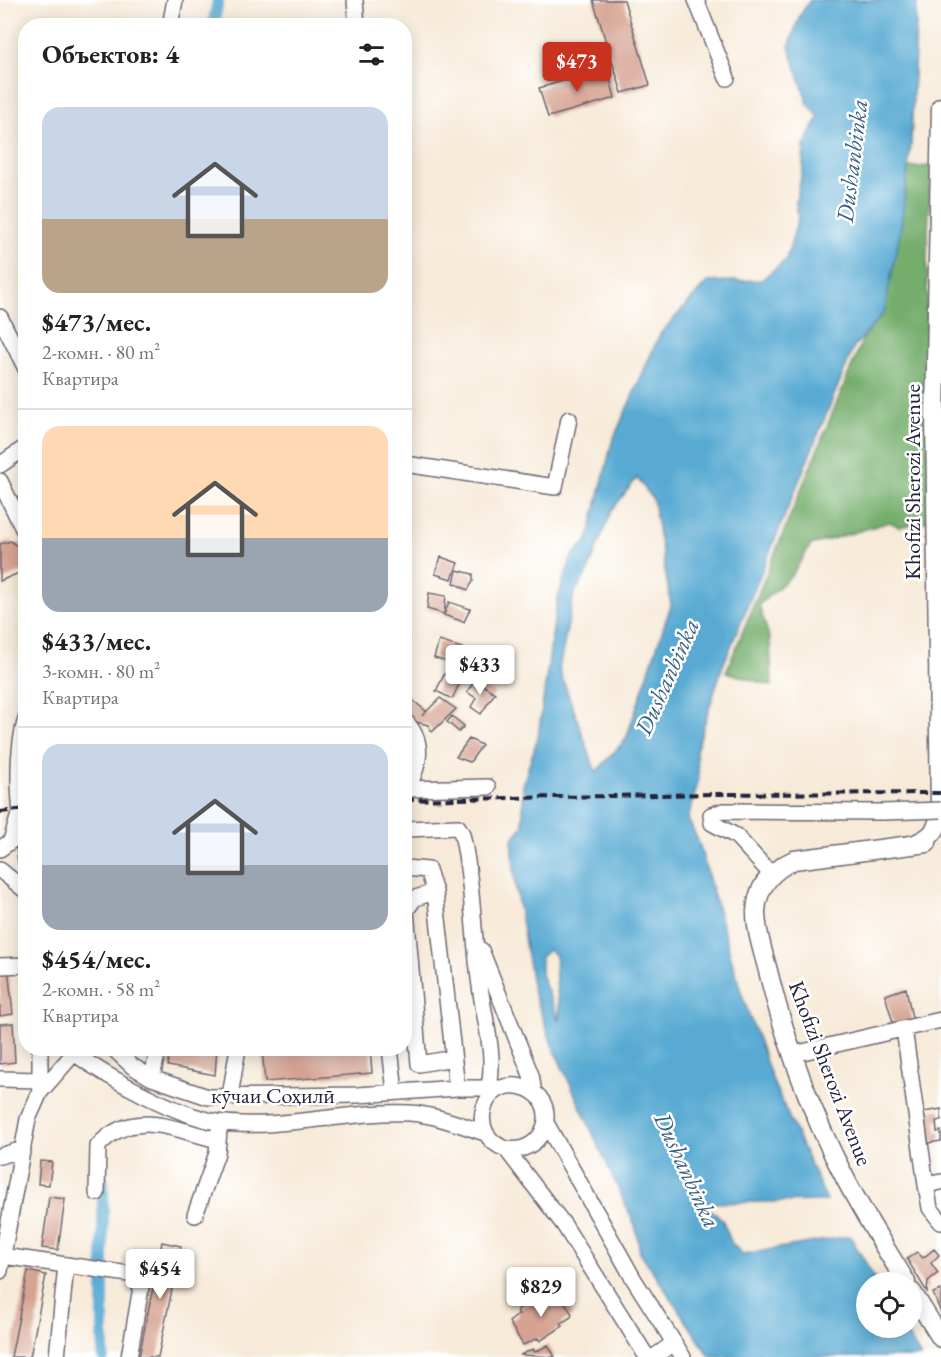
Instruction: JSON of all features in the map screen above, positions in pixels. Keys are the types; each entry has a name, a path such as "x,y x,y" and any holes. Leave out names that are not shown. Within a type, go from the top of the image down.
{"main road":[{"name":"Khofizi Sherozi Avenue","path":"915,844 932,835 940,812 936,359 941,107"},
{"path":"771,874 794,860 915,844 941,843"},
{"name":"Khofizi Sherozi Avenue","path":"771,874 760,892 756,911 759,933 775,997 794,1054 843,1175 900,1272"},
{"path":"922,1307 939,1332"}],"street":[{"path":"171,18 173,0"},
{"path":"355,0 356,18"},
{"path":"696,0 708,35 728,78"},
{"path":"0,317 18,353"},
{"path":"412,465 555,487 568,419"},
{"path":"0,465 18,453"},
{"path":"0,481 18,519"},
{"path":"412,732 421,752 412,774"},
{"path":"412,789 488,787"},
{"path":"771,874 736,836 712,823 711,815 723,811 941,810"},
{"path":"0,849 11,841 18,819"},
{"path":"412,829 458,827 465,851 474,935 496,1088 483,1107 482,1120 485,1133"},
{"path":"412,869 428,870 435,892 457,1088"},
{"path":"0,870 18,885"},
{"path":"412,901 435,892"},
{"path":"474,935 531,1076 534,1093 545,1109 546,1123 633,1278 682,1357"},
{"path":"0,966 18,965"},
{"path":"412,981 419,1064"},
{"path":"794,1054 941,1020"},
{"path":"904,1029 933,1184 930,1208 941,1222"},
{"path":"40,1056 40,1086 28,1119 4,1237 2,1264 66,1265 143,1276 129,1357"},
{"path":"40,1086 67,1056"},
{"name":"кӯчаи Соҳилӣ","path":"80,1056 106,1076 198,1118 219,1122 271,1122 410,1113 437,1118 485,1133 494,1144 506,1149 564,1225 647,1357"},
{"name":"кӯчаи Соҳилӣ","path":"121,1056 132,1066 152,1078 208,1097 358,1095 457,1088 522,1087 534,1093"},
{"path":"152,1078 156,1056"},
{"path":"230,1096 237,1056"},
{"path":"391,1056 395,1092"},
{"path":"393,1067 454,1058"},
{"path":"0,1079 40,1086"},
{"path":"195,1215 217,1153 219,1122"},
{"path":"97,1193 98,1146 110,1132 116,1129 147,1123 218,1140"},
{"path":"506,1149 519,1150 532,1145 541,1135 546,1123"},
{"path":"0,1156 23,1149"},
{"path":"57,1357 66,1265"},
{"path":"654,1357 674,1343"}],"green space":[{"path":"931,166 927,259 928,521 899,527 890,522 811,545 791,576 759,605 770,640 772,686 726,672 879,300 901,168"}],"water":[{"name":"Dushanbinka","path":"810,0 917,0 911,144 901,228 884,313 854,347 722,668 696,751 699,779 688,819 699,843 741,992 774,1084 827,1201 703,1203 722,1219 732,1244 743,1254 850,1236 871,1272 856,1272 856,1338 909,1338 921,1357 710,1357 640,1252 635,1225 553,1047 533,991 515,884 512,839 523,826 523,784 538,737 557,600 572,556 588,540 612,442 660,334 707,282 761,280 786,260 798,219 796,201 803,168 804,145 819,117 808,104 789,47 799,17","holes":["637,478 653,499 671,605 626,739 596,772 559,669 574,594 588,571 612,510","549,950 556,956 555,972 559,1021 541,974 541,957"]}],"building":[{"path":"593,0 624,0 650,85 622,93"},
{"path":"607,68 615,98 548,117 539,88"},
{"path":"11,541 15,545 18,544 18,573 0,581 0,544"},
{"path":"441,557 458,563 452,579 435,574"},
{"path":"457,570 473,574 473,581 468,590 454,583"},
{"path":"429,593 446,596 444,614 427,609"},
{"path":"449,602 470,609 464,622 444,615"},
{"path":"439,641 462,648 458,665 434,658"},
{"path":"479,659 492,666 483,683 470,676"},
{"path":"445,673 461,680 452,699 436,691"},
{"path":"475,680 495,693 481,714 471,707 476,698 467,692"},
{"path":"440,698 456,709 432,732 428,725 416,722 412,718 412,700 426,711 422,716"},
{"path":"452,716 464,726 459,732 447,722"},
{"path":"469,739 482,745 470,762 456,757"},
{"path":"8,968 13,1014 0,1016 0,969"},
{"path":"906,988 913,1023 894,1026 885,995"},
{"path":"13,1023 15,1062 0,1064 0,1024"},
{"path":"169,1056 216,1056 215,1075 168,1066"},
{"path":"263,1056 371,1056 372,1073 265,1082"},
{"path":"941,1109 941,1120 936,1121 937,1132 941,1131 941,1141 928,1143 924,1112"},
{"path":"40,1161 52,1162 49,1185 38,1184"},
{"path":"49,1197 65,1199 58,1250 42,1248"},
{"path":"162,1242 181,1246 158,1357 139,1357"},
{"path":"934,1249 939,1255 931,1263 938,1273 928,1281 927,1292 922,1284 922,1272 915,1272 907,1259 917,1252 923,1258"},
{"path":"28,1271 46,1275 30,1357 11,1357"},
{"path":"941,1290 941,1313 933,1293"},
{"path":"558,1291 572,1314 571,1317 561,1323 563,1326 540,1341 538,1338 523,1345 509,1322 519,1314 517,1310 543,1294 545,1296"},
{"path":"548,1345 555,1357 520,1355 533,1349 535,1352"}],"waterway":[{"path":"215,18 218,0"},
{"path":"103,1182 103,1357"}],"railway":[{"path":"412,800 713,794 941,793"},
{"path":"0,812 18,810"}]}
